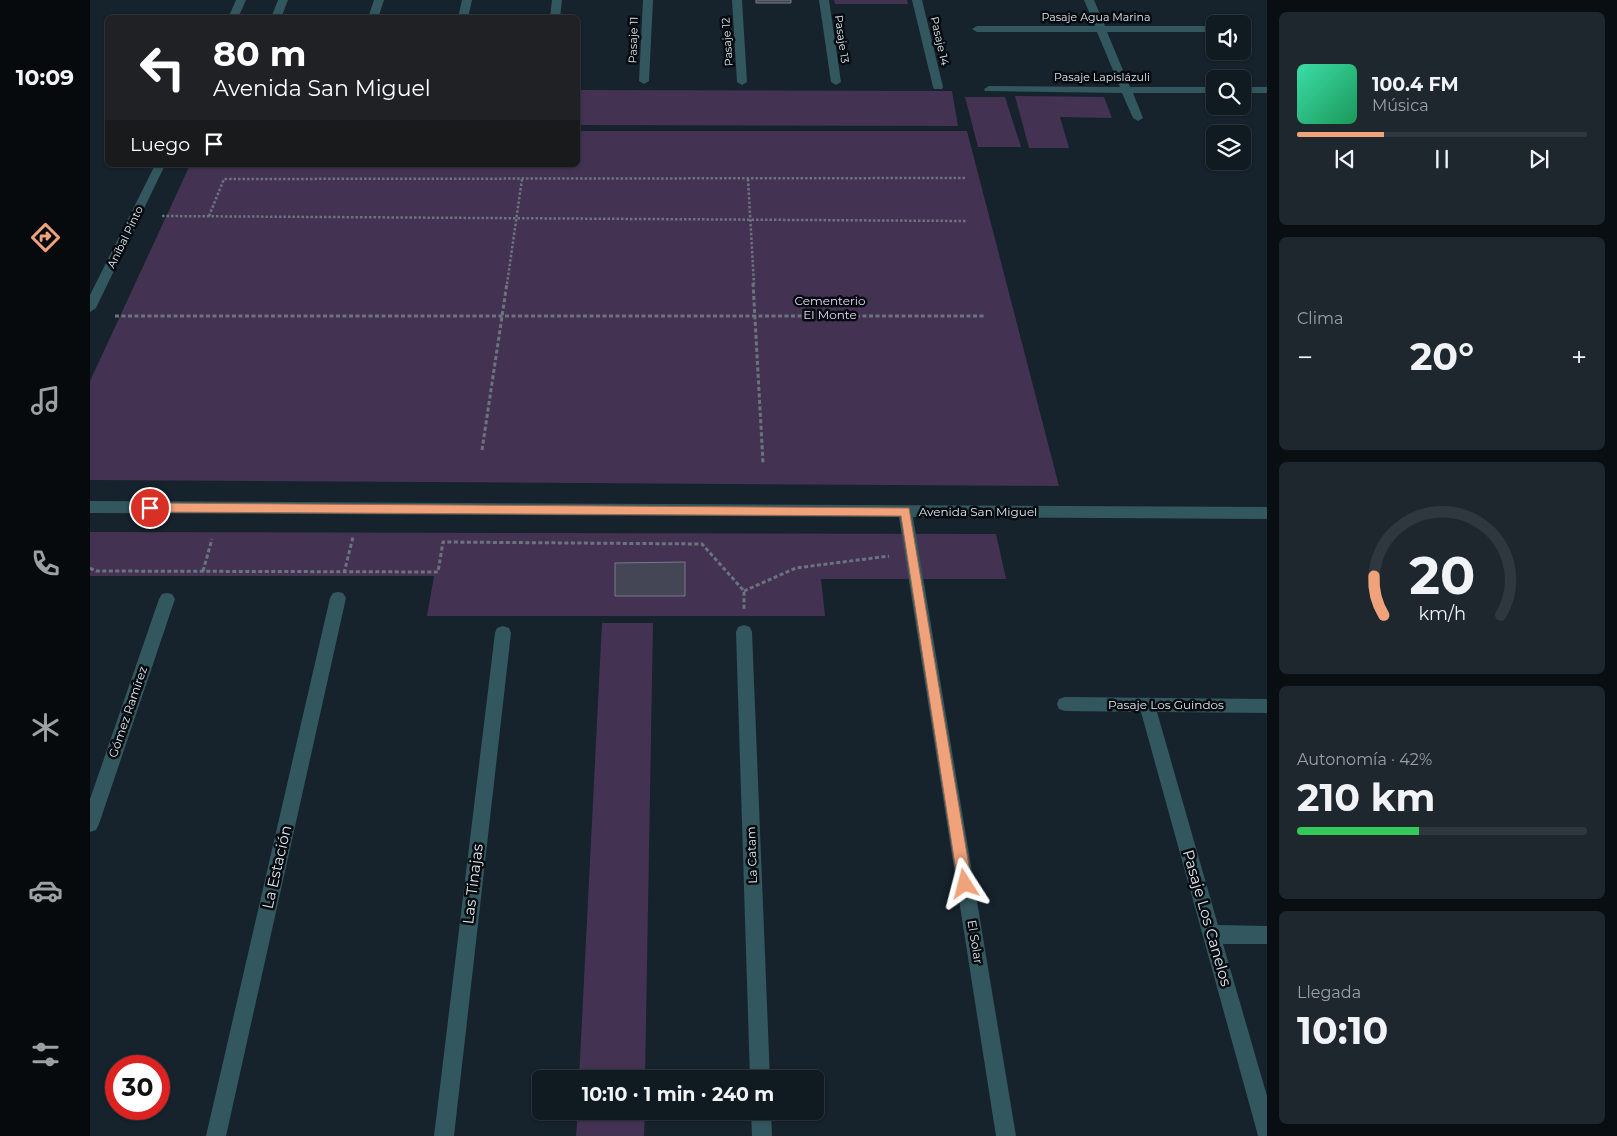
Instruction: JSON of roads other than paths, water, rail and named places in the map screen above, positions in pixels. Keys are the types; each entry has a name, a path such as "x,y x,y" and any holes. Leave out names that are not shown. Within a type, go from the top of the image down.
{"street":[{"path":"234,15 242,0"},
{"path":"277,15 283,0"},
{"path":"374,15 379,0"},
{"path":"464,15 467,0"},
{"path":"555,15 557,0"},
{"name":"Pasaje 11","path":"644,81 648,0"},
{"name":"Pasaje 12","path":"737,0 742,82"},
{"name":"Pasaje 13","path":"824,0 836,82"},
{"name":"Pasaje 14","path":"917,0 938,87"},
{"path":"1089,0 1138,118"},
{"name":"Pasaje Agua Marina","path":"977,29 1206,29"},
{"name":"Pasaje Lapislázuli","path":"989,89 1206,90"},
{"path":"1251,90 1265,90"},
{"name":"Aníbal Pinto","path":"90,308 159,167"},
{"name":"Avenida San Miguel","path":"90,507 1267,513"},
{"name":"El Solar","path":"905,511 1006,1136"},
{"name":"La Estación","path":"216,1136 338,598"},
{"name":"Gómez Ramírez","path":"90,824 167,599"},
{"name":"La Catam","path":"744,632 760,1070"},
{"name":"Las Tinajas","path":"444,1136 503,633"},
{"name":"Pasaje Los Guindos","path":"1065,704 1267,706"},
{"name":"Pasaje Los Canelos","path":"1147,705 1267,1132"},
{"path":"1212,934 1267,935"},
{"path":"761,1120 762,1136"}],"park label":[{"name":"Cementerio El Monte","path":"830,308"}]}
